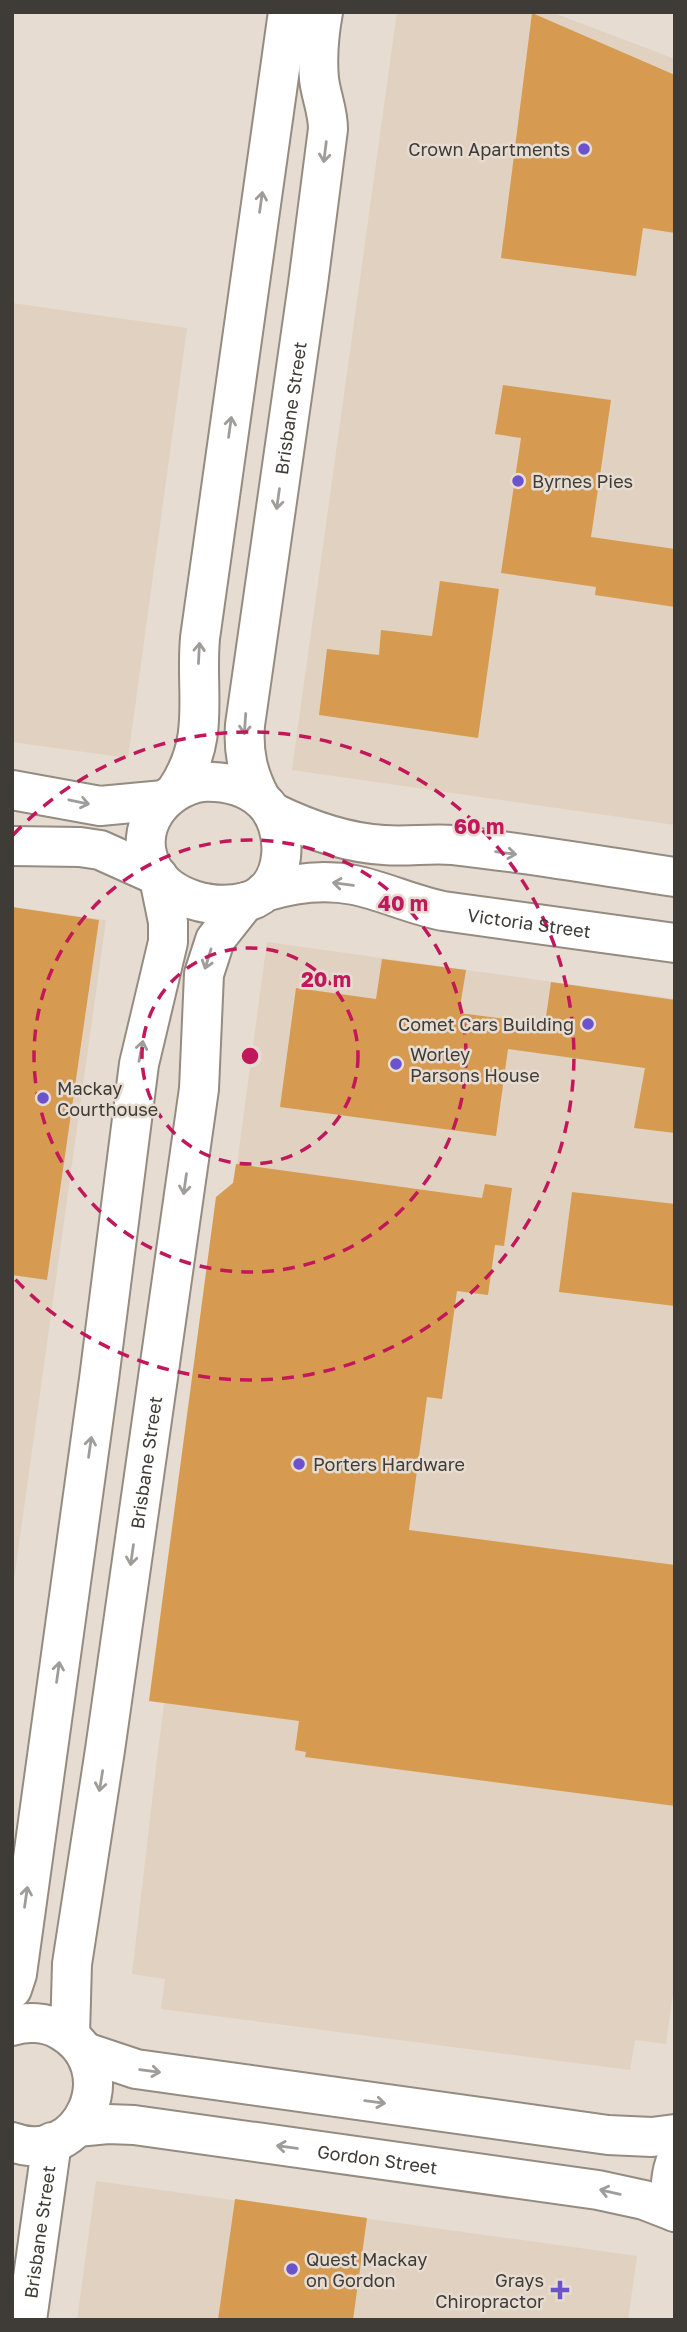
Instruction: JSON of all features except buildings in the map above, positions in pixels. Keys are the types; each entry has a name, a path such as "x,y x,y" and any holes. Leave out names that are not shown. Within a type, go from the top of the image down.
{"street":[{"path":"12,1989 17,1974 99,1379 139,1064 167,947 168,922 158,877 149,859 147,835 154,814 171,795 194,757 199,733 200,638 288,12"},
{"name":"Brisbane Street","path":"266,805 250,780 244,725 328,129 319,68 323,12"},
{"path":"275,99 284,93 295,91 311,93 324,102"},
{"path":"12,790 100,806 171,795 194,783 227,783 314,830 363,843 454,846 675,877"},
{"path":"12,846 100,850 158,877 177,892 193,900 219,905 254,897 274,879 281,855 281,838 266,805"},
{"name":"Victoria Street","path":"254,897 303,883 342,883 435,909 675,943"},
{"name":"Brisbane Street","path":"27,2320 64,2135 89,2110 94,2091 93,2070 77,2043 72,1964 199,1089 204,974 215,940 254,897"},
{"path":"12,2026 35,2023 54,2026 77,2043 136,2069 594,2133 652,2137 675,2134"},
{"name":"Gordon Street","path":"12,2141 35,2146 64,2135 108,2124 134,2125 598,2190 644,2200 675,2212"},
{"path":"675,2163 670,2194 675,2212"}],"shaded area":[{"path":"397,12 551,12 675,59 675,825 292,770"},
{"path":"12,303 187,328 128,758 12,742"},
{"name":"Mackay Courthouse","path":"12,907 106,920 12,1594"},
{"path":"267,942 675,999 675,1980 666,2044 635,2040 630,2070 161,2009 165,1979 132,1974 158,1750"},
{"path":"96,2181 637,2256 628,2320 77,2320"}],"place":[{"name":"Crown Apartments","path":"584,149"},
{"name":"Byrnes Pies","path":"518,481"},
{"name":"Comet Cars Building","path":"588,1024"},
{"name":"Worley Parsons House","path":"396,1064"},
{"name":"Mackay Courthouse","path":"43,1098"},
{"name":"Porters Hardware","path":"299,1464"},
{"name":"Quest Mackay on Gordon","path":"292,2269"},
{"name":"Grays Chiropractor","path":"560,2290"}]}
